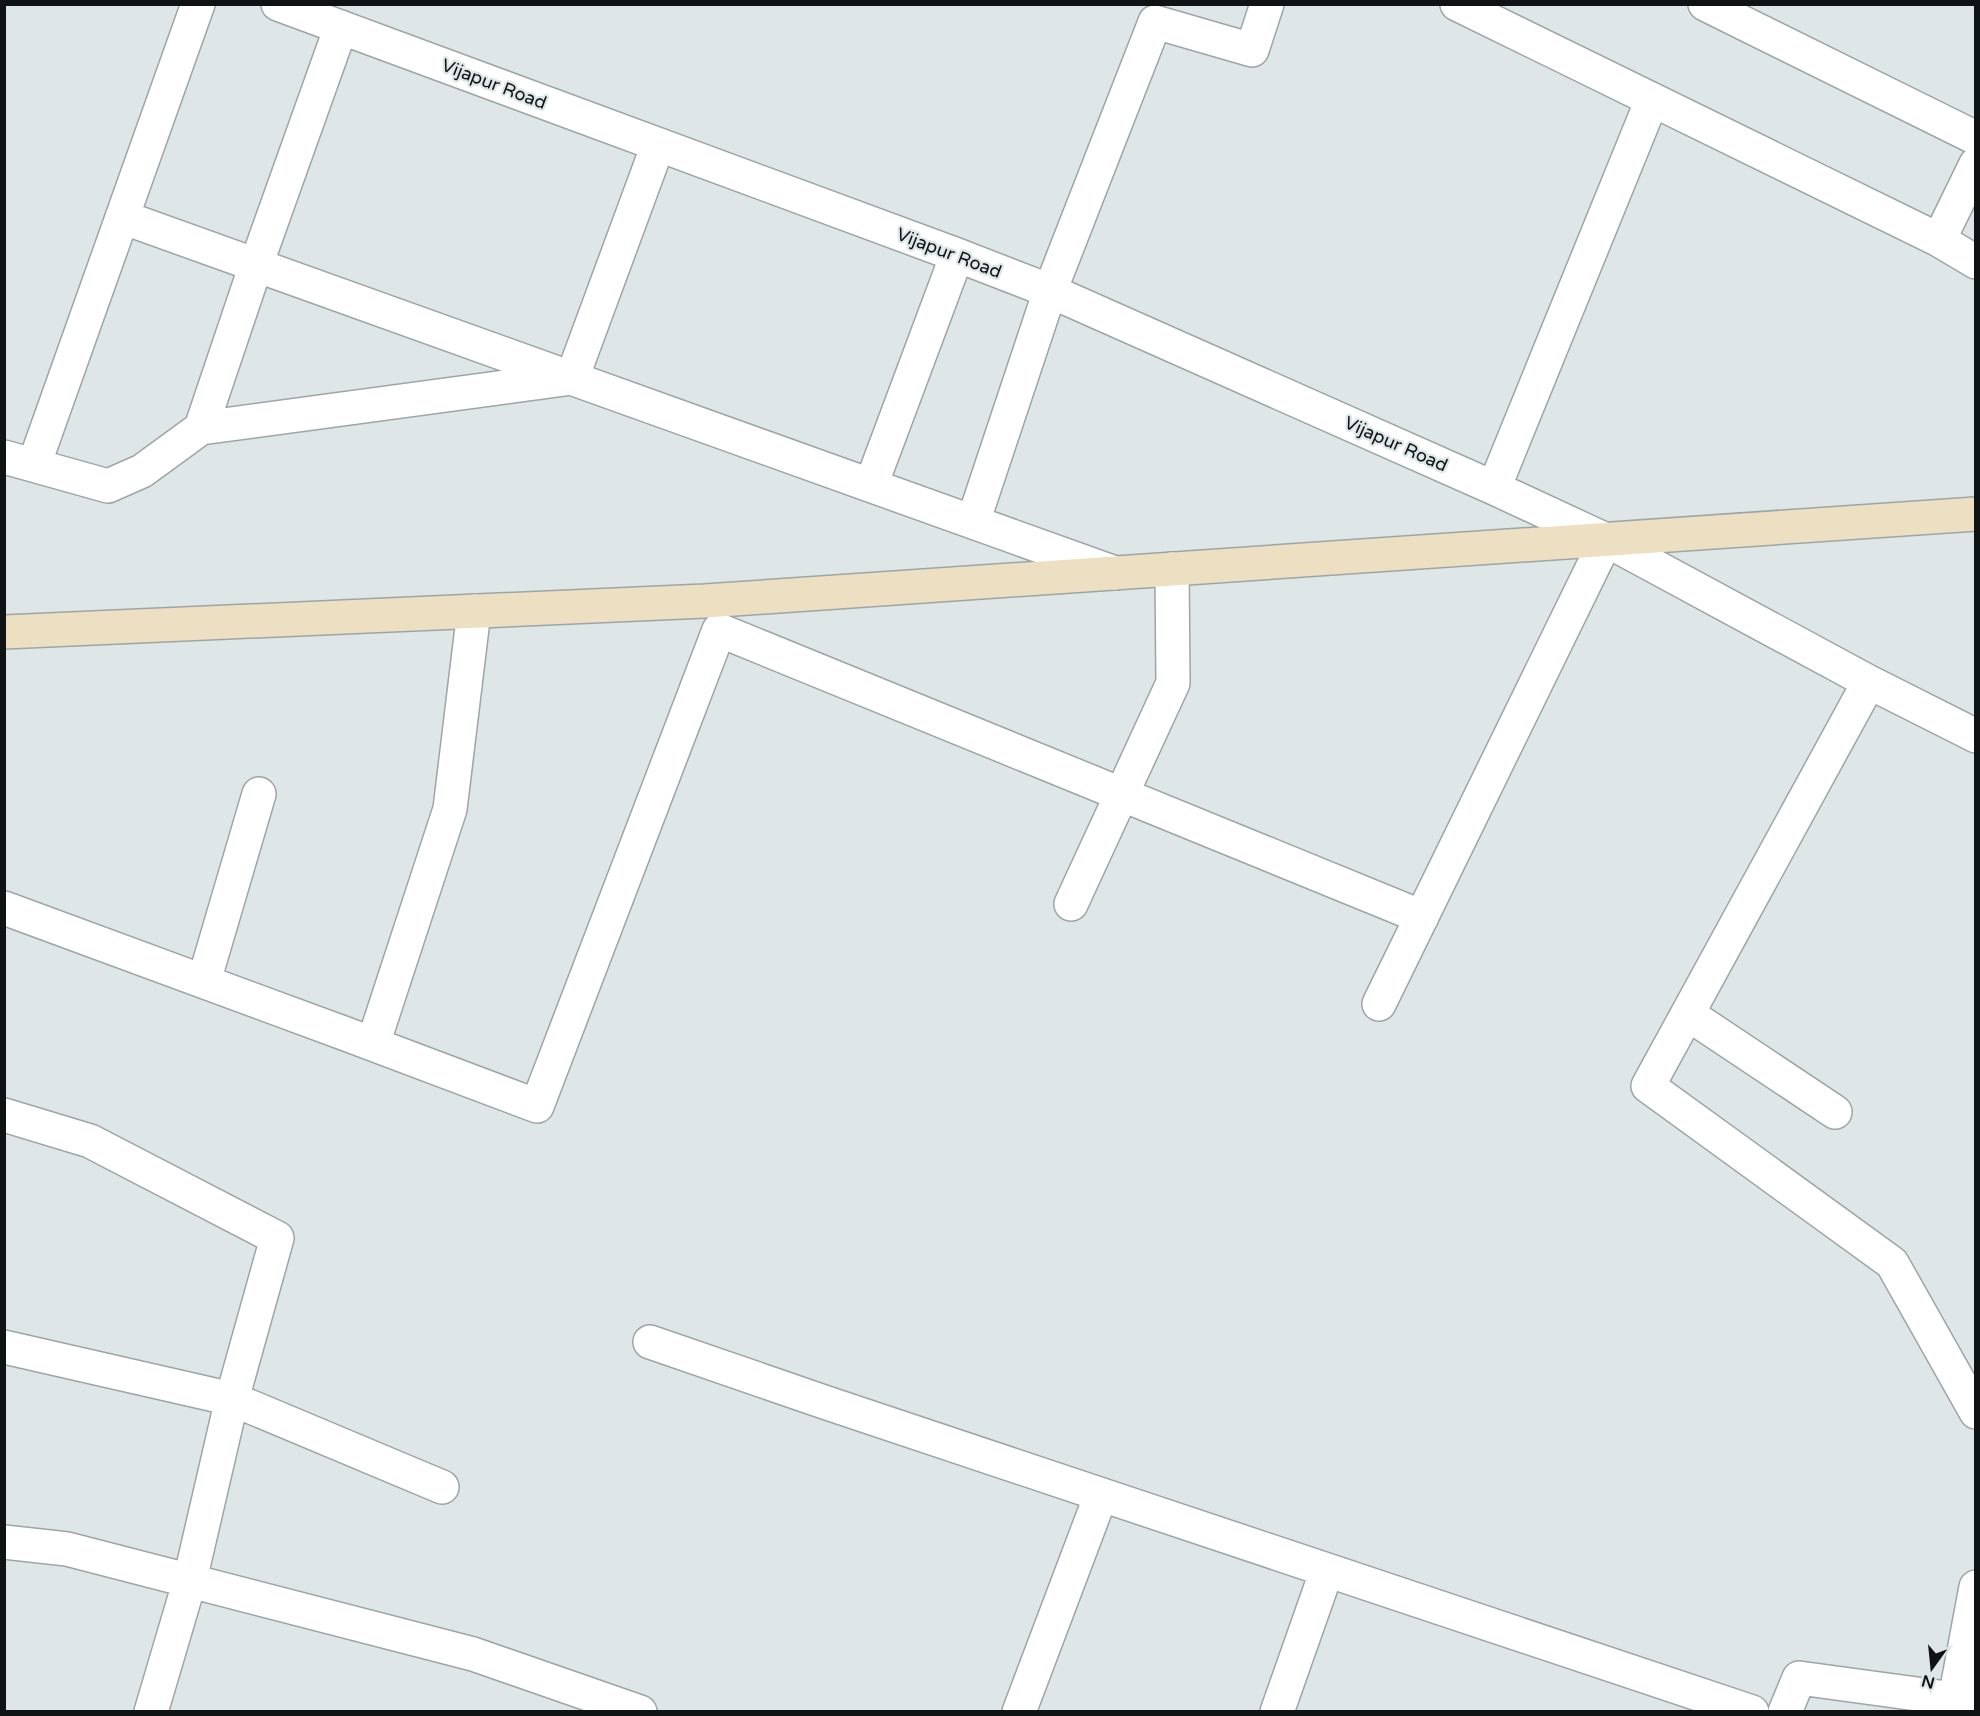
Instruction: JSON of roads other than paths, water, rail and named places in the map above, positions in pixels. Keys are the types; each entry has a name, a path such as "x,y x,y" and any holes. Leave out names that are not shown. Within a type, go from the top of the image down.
{"street":[{"path":"198,4 122,217 19,461 108,486 142,471 201,428 572,378"},
{"name":"Vijapur Road","path":"278,4 1050,291 1606,540 1869,682 1976,736"},
{"path":"973,522 1050,291 1155,22 1252,50 1266,4"},
{"path":"1457,4 1939,240 1976,262"},
{"path":"1705,4 1976,138"},
{"path":"201,428 256,265 341,27"},
{"path":"1494,488 1652,100"},
{"path":"572,378 658,145"},
{"path":"1939,240 1976,164"},
{"path":"122,217 1116,573"},
{"path":"870,485 957,255"},
{"path":"4,632 705,602 1976,514"},
{"path":"1379,1004 1606,540"},
{"path":"1071,904 1173,684 1172,569"},
{"path":"373,1044 450,809 474,611"},
{"path":"4,908 537,1106 719,630 1422,917"},
{"path":"1869,682 1648,1086 1892,1263 1976,1412"},
{"path":"204,981 259,794"},
{"path":"1688,1014 1835,1112"},
{"path":"4,1115 90,1141 277,1238 232,1399 190,1580 151,1712"},
{"path":"650,1342 1752,1712"},
{"path":"4,1347 232,1399 442,1487"},
{"path":"1019,1712 1101,1495"},
{"path":"4,1542 67,1549 473,1654 640,1712"},
{"path":"1277,1712 1327,1570"},
{"path":"1785,1712 1799,1678 1965,1701 1976,1587"}]}
